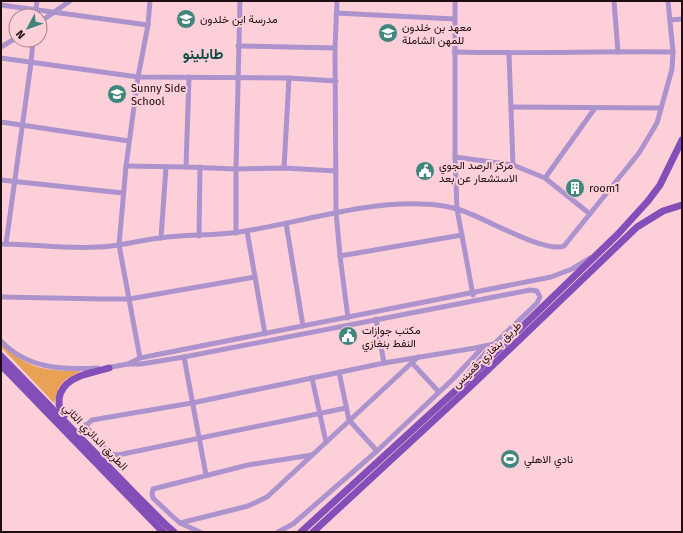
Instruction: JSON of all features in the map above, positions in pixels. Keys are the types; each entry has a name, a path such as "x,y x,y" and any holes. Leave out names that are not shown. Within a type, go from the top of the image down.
{"main road":[{"path":"301,532 457,389 599,254 648,201 660,185 682,140"},
{"name":"طريق بنغازي-قمينس","path":"312,532 471,386 637,227 664,211 682,205"},
{"name":"الطريق الدائري الثاني","path":"2,361 174,532"},
{"name":"الطريق الدائري الثاني","path":"2,361 163,532"},
{"path":"71,428 59,406 58,401 62,391 71,380 109,368"}],"street":[{"path":"48,16 70,1"},
{"path":"140,358 119,245 129,142 138,77 148,25 150,1"},
{"path":"236,233 238,46 240,1"},
{"path":"337,1 335,48 336,212 348,318"},
{"path":"455,1 455,157 457,209 474,300"},
{"path":"614,1 618,52"},
{"path":"32,48 15,181 4,244 84,248 119,245 161,238 236,233 336,212 365,208 420,204 457,209 532,240 556,248 564,246 590,214 639,153 657,123 672,69 673,52 668,1"},
{"path":"1,5 14,8"},
{"path":"48,12 148,25"},
{"path":"336,13 455,19"},
{"path":"670,20 682,19"},
{"path":"238,46 335,48"},
{"path":"454,52 509,54 673,52"},
{"path":"509,54 513,165"},
{"path":"1,58 138,77 289,78 336,81"},
{"path":"186,167 189,77"},
{"path":"284,168 289,78"},
{"path":"512,107 661,108"},
{"path":"545,178 595,108"},
{"path":"1,122 129,142"},
{"path":"455,157 513,165 545,178 590,214"},
{"path":"126,166 236,169 284,168 336,171"},
{"path":"161,238 166,167"},
{"path":"199,236 200,167"},
{"path":"1,180 123,193"},
{"path":"286,223 303,326"},
{"path":"247,231 265,334"},
{"path":"340,256 462,235"},
{"path":"128,364 140,358 551,277 572,269 599,254"},
{"path":"1,297 129,298 255,277"},
{"path":"1,341 16,354 39,364 65,368 109,368 128,364 141,364 184,357 533,289 537,291 540,295 540,299 537,303 494,343 470,370 457,389"},
{"path":"376,319 384,363"},
{"path":"250,336 249,340 251,344"},
{"path":"237,339 238,346"},
{"path":"77,434 92,420 192,403 384,363 483,347 494,343"},
{"path":"278,532 293,524 377,451 464,368 483,347"},
{"path":"184,357 198,439 206,475"},
{"path":"180,523 234,510 258,502 274,491 418,357"},
{"path":"412,362 438,392"},
{"path":"339,372 349,420 377,451"},
{"path":"312,378 326,442"},
{"path":"85,425 107,451 115,455 346,408"},
{"path":"200,532 180,523 153,498 152,491 157,488 248,465 312,456"}],"shaded area":[{"path":"1,343 19,358 37,367 81,371 66,379 59,387 54,403 1,347"}],"place":[{"name":"مدرسة ابن خلدون","path":"186,19"},
{"name":"معهد بن خلدون للمهن الشاملة","path":"388,33"},
{"name":"Sunny Side School","path":"117,94"},
{"name":"مركز الرصد الجوي الاستشعار عن بعد","path":"425,171"},
{"name":"room1","path":"575,188"},
{"name":"مكتب جوازات النفط بنغازي","path":"348,336"},
{"name":"نادي الاهلي","path":"510,459"}],"district":[{"name":"طابلينو","path":"203,54"}]}
